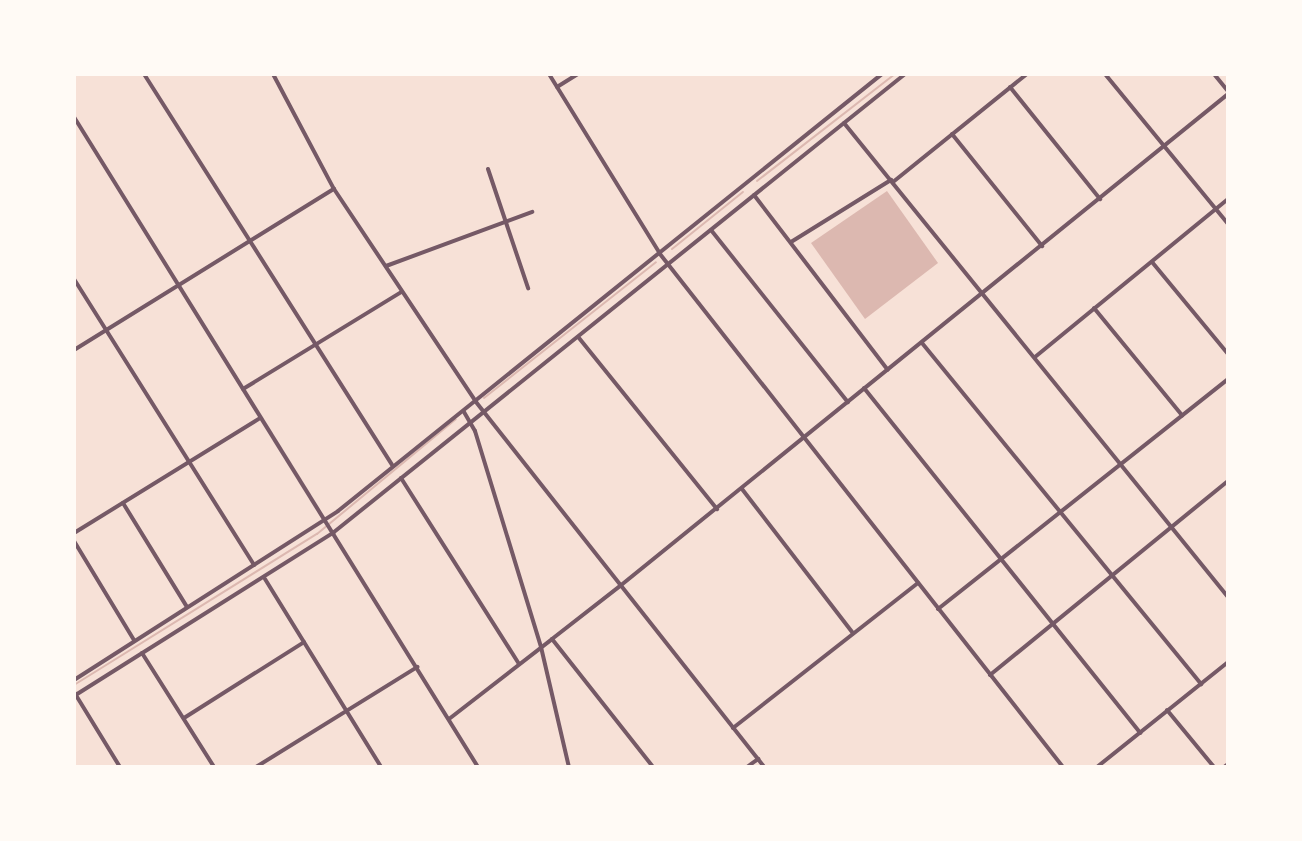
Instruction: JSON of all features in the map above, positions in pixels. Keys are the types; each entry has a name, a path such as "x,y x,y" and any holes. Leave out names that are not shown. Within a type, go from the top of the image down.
{"street":[{"path":"144,74 392,465"},
{"path":"273,74 334,189 476,402 764,767"},
{"path":"549,74 664,259 1063,767"},
{"path":"557,87 578,74"},
{"path":"108,767 119,764 75,694 265,579 334,532 579,338 664,259 882,74"},
{"path":"74,680 328,518 392,465 664,259 711,230 905,74"},
{"path":"790,243 892,181 1027,74"},
{"path":"1105,74 1228,224"},
{"path":"449,719 742,489 1164,146 1228,92 1214,74"},
{"path":"1010,87 1100,199"},
{"path":"74,117 260,418 328,518 478,767"},
{"path":"844,123 1228,597"},
{"path":"952,134 1042,246"},
{"path":"488,169 528,288"},
{"path":"74,350 334,189"},
{"path":"754,195 888,370"},
{"path":"1034,357 1228,199"},
{"path":"386,266 532,212"},
{"path":"711,230 848,402"},
{"path":"1152,262 1228,354"},
{"path":"74,279 254,565"},
{"path":"243,390 401,292"},
{"path":"1094,308 1182,415"},
{"path":"579,338 717,509"},
{"path":"922,343 1201,684"},
{"path":"938,609 1228,379"},
{"path":"864,388 1140,733"},
{"path":"464,412 471,422 541,647 569,767"},
{"path":"74,533 260,418"},
{"path":"401,478 519,664"},
{"path":"990,675 1228,481"},
{"path":"742,489 853,634"},
{"path":"123,503 187,607"},
{"path":"74,541 134,640"},
{"path":"265,579 381,767"},
{"path":"733,728 918,583"},
{"path":"552,639 653,767"},
{"path":"184,718 304,642"},
{"path":"142,653 214,767"},
{"path":"1097,767 1228,662"},
{"path":"256,767 417,667"},
{"path":"1167,710 1214,767"},
{"path":"747,767 758,759"}],"shaded area":[{"path":"887,191 938,263 865,319 811,243"}],"waterway":[{"path":"757,181 895,74"},
{"path":"672,249 743,192"},
{"path":"484,398 656,262"},
{"path":"74,685 317,534 456,419"}]}
